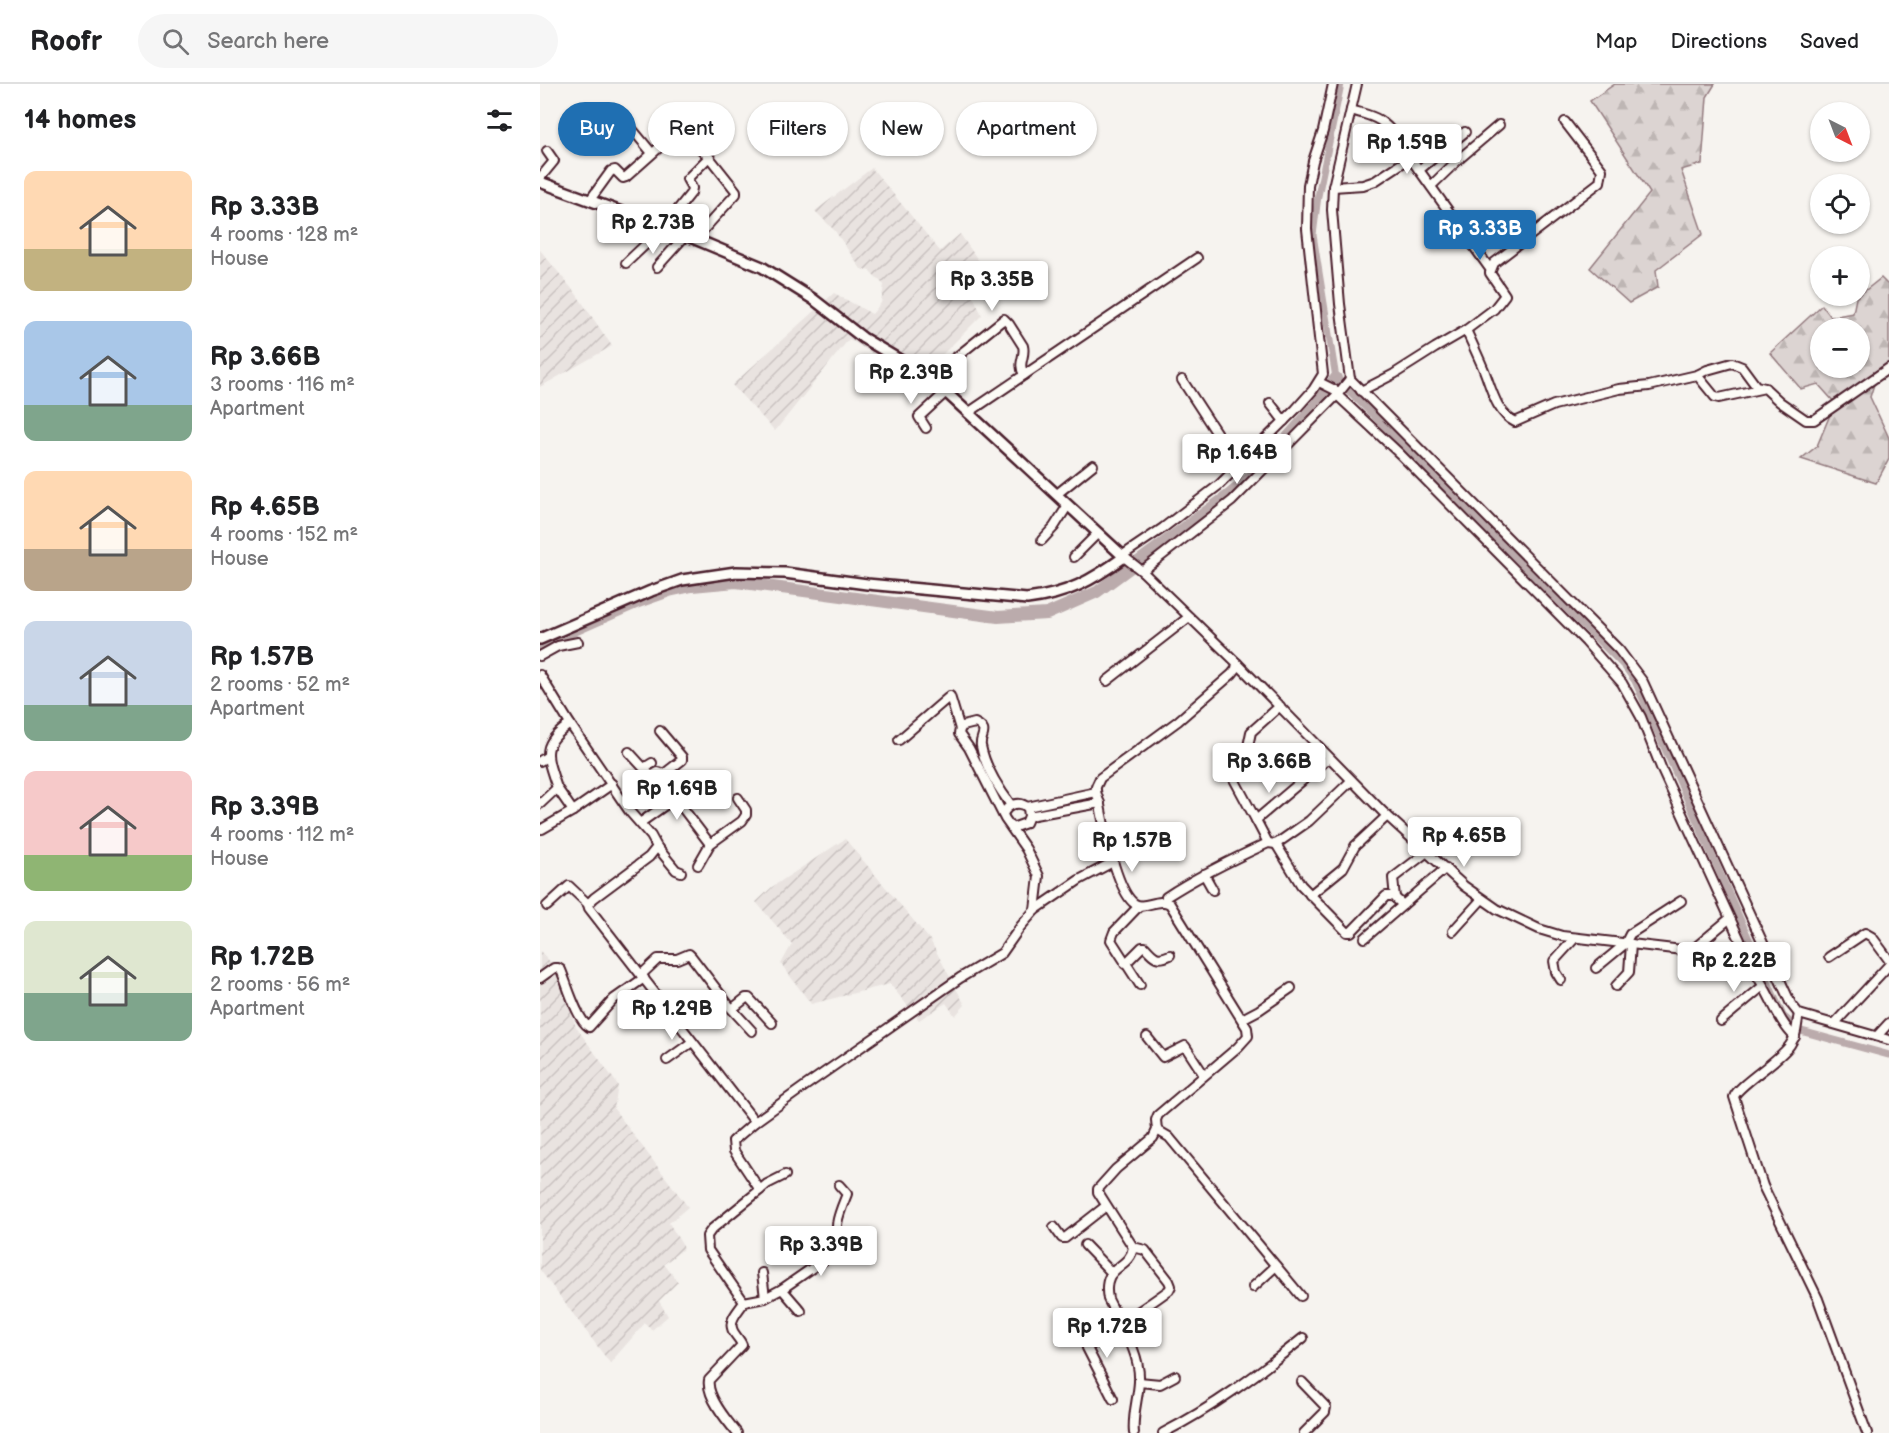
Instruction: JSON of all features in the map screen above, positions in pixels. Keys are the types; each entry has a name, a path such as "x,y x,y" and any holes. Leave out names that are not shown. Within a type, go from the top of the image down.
{"main road":[{"path":"540,180 762,267 813,299 863,338 946,392 1124,557 1080,586 1050,597 1028,599 867,584 785,573 736,572 710,575 682,580 651,591 540,639"}],"street":[{"path":"1333,84 1308,185 1307,229 1323,363 1321,383 1219,485 1124,557 1140,569 1237,663 1387,816 1482,899 1497,909 1539,929 1562,936 1691,951 1729,969 1737,971 1750,968"},
{"path":"1357,84 1333,187 1332,210 1349,381 1619,650 1643,682 1662,718 1791,1004 1799,1015 1835,1023 1889,1040"},
{"path":"1351,110 1377,119 1386,125 1490,269 1492,279 1505,295 1482,319 1466,330 1394,374 1361,391"},
{"path":"1490,269 1508,251 1600,182 1602,170 1565,122"},
{"path":"1431,186 1458,159 1499,125"},
{"path":"1419,170 1465,132"},
{"path":"636,134 648,148"},
{"path":"540,180 554,161 548,151"},
{"path":"590,200 611,171 615,170 623,178 626,177 649,156"},
{"path":"626,263 664,227 692,193 688,181 689,176 709,158 736,191 736,194 657,267"},
{"path":"1333,187 1369,183 1410,158"},
{"path":"968,414 1197,258"},
{"path":"929,379 1004,319 1023,346 1020,368 1024,375"},
{"path":"1466,330 1492,393 1506,417 1515,422 1554,405 1619,389 1649,386 1697,375 1707,370 1737,363 1745,369 1756,386 1765,388 1780,402 1806,420 1814,420 1889,368"},
{"path":"1697,375 1715,397 1719,398 1765,388"},
{"path":"1182,380 1238,466"},
{"path":"1140,569 1232,501 1349,381"},
{"path":"1321,383 1338,392 1586,642 1622,683 1646,727 1662,770 1745,951 1750,968 1763,986 1786,1030 1796,1035"},
{"path":"926,428 919,417 946,392"},
{"path":"1270,403 1284,421"},
{"path":"1057,494 1094,465"},
{"path":"1042,540 1054,527 1068,505"},
{"path":"1074,557 1098,532"},
{"path":"1107,681 1189,616"},
{"path":"540,656 558,646 578,642"},
{"path":"1139,906 1133,903 1128,896 1113,862 1096,792 1100,778 1201,702 1232,674 1237,663"},
{"path":"540,675 570,724 657,847 676,870 681,872"},
{"path":"899,740 950,696 960,729 959,734 969,748 990,794 1026,849 1039,876 1035,910"},
{"path":"1280,706 1251,732 1248,751 1227,768 1256,820 1300,885 1347,932 1351,932 1386,896 1390,895 1402,905"},
{"path":"570,724 551,737 548,742 548,756 557,788 573,811"},
{"path":"960,729 969,724 980,726 984,734 980,743 969,748"},
{"path":"660,731 683,758 664,774"},
{"path":"980,743 987,764 1011,806"},
{"path":"629,752 652,776 658,772 664,774 675,798 710,844"},
{"path":"540,761 548,756"},
{"path":"1256,820 1329,758"},
{"path":"644,768 652,763"},
{"path":"1165,901 1166,897 1204,874 1272,844 1308,821 1351,781"},
{"path":"542,829 612,784"},
{"path":"540,804 557,788"},
{"path":"1003,814 1011,806 1021,804 1027,807 1096,792"},
{"path":"640,823 675,798"},
{"path":"698,865 710,844 742,821 746,810 738,798"},
{"path":"1029,816 1100,803"},
{"path":"1012,828 1026,823 1029,816 1027,807"},
{"path":"1310,895 1343,868 1355,846 1387,816"},
{"path":"588,904 594,897 649,857 657,847"},
{"path":"1395,898 1393,878 1427,852"},
{"path":"760,1190 732,1146 737,1136 960,978 1002,953 1035,910 1079,880 1113,862"},
{"path":"1365,938 1446,868"},
{"path":"1204,874 1213,890"},
{"path":"547,906 569,886 588,904 755,1122"},
{"path":"1453,930 1482,899"},
{"path":"1134,1433 1133,1422 1139,1382 1138,1365 1108,1299 1106,1287 1112,1273 1130,1257 1133,1247 1098,1192 1100,1186 1153,1138 1157,1130 1158,1115 1248,1036 1242,1019 1172,908 1165,901 1139,906 1112,936 1111,940 1140,985"},
{"path":"1616,986 1629,972 1630,934 1681,901"},
{"path":"1691,951 1729,919"},
{"path":"1829,957 1865,933 1872,937 1889,960"},
{"path":"1561,980 1556,972 1554,961 1575,938"},
{"path":"1596,968 1628,944"},
{"path":"1125,964 1142,947 1160,960 1170,956"},
{"path":"540,978 554,968 561,970 580,1016 585,1025 589,1027 614,999 642,977 658,959 677,959 689,954 752,1031"},
{"path":"1835,1023 1889,965"},
{"path":"1721,1021 1763,986"},
{"path":"1242,1019 1291,988"},
{"path":"732,1009 749,998 772,1023"},
{"path":"1799,1015 1796,1035 1784,1052 1735,1092 1735,1103 1763,1186 1818,1299 1867,1433"},
{"path":"1877,1036 1889,1023"},
{"path":"1148,1037 1163,1057 1185,1046 1204,1075"},
{"path":"667,1060 692,1042"},
{"path":"1157,1130 1169,1137 1301,1296"},
{"path":"744,1302 708,1250 707,1236 712,1229 767,1184 785,1175"},
{"path":"839,1185 846,1194 835,1233 841,1248"},
{"path":"1054,1227 1064,1239 1106,1206"},
{"path":"737,1433 708,1387 709,1380 742,1345 732,1329 732,1320 744,1302 765,1298 782,1289 847,1244 854,1244"},
{"path":"1085,1245 1112,1273"},
{"path":"1113,1399 1087,1349 1120,1323 1142,1311 1169,1290 1170,1286 1169,1281 1145,1250 1133,1247"},
{"path":"1253,1287 1276,1266"},
{"path":"762,1273 765,1298"},
{"path":"782,1289 801,1311"},
{"path":"1163,1433 1192,1418 1242,1386 1303,1338"},
{"path":"1139,1382 1160,1384 1175,1376"},
{"path":"1302,1382 1326,1407 1325,1412 1304,1433"}],"shaded area":[{"path":"872,168 940,251 960,234 987,273 969,288 982,315 918,382 849,339 775,431 732,385 834,293 872,314 881,303 884,285 870,271 861,269 835,231 815,211"},
{"path":"540,250 577,295 612,346 540,387"},
{"path":"845,839 930,940 965,1005 955,1016 946,1003 919,1020 890,984 811,1004 781,964 792,944 756,902 772,887"},
{"path":"540,951 557,969 576,1027 618,1085 614,1109 688,1207 669,1223 684,1248 664,1264 678,1282 659,1301 668,1316 652,1330 645,1323 610,1363 540,1270"}],"green space":[{"path":"1615,84 1715,84 1707,97 1702,164 1681,170 1703,234 1656,270 1658,287 1629,303 1590,268 1650,193 1590,101"},
{"path":"1881,278 1889,286 1889,372 1875,381 1870,397 1889,438 1889,459 1876,483 1801,459 1817,446 1835,403 1818,384 1801,389 1770,353 1821,306 1831,317 1853,313 1854,306 1870,306 1870,287"}],"waterway":[{"path":"1341,84 1318,196 1313,235 1336,378 1625,667 1635,681 1783,1016 1801,1031 1889,1055"},
{"path":"540,645 638,602 669,591 692,586 736,582 998,617 1047,614 1097,592 1229,495 1258,471 1305,418 1336,378"}]}
